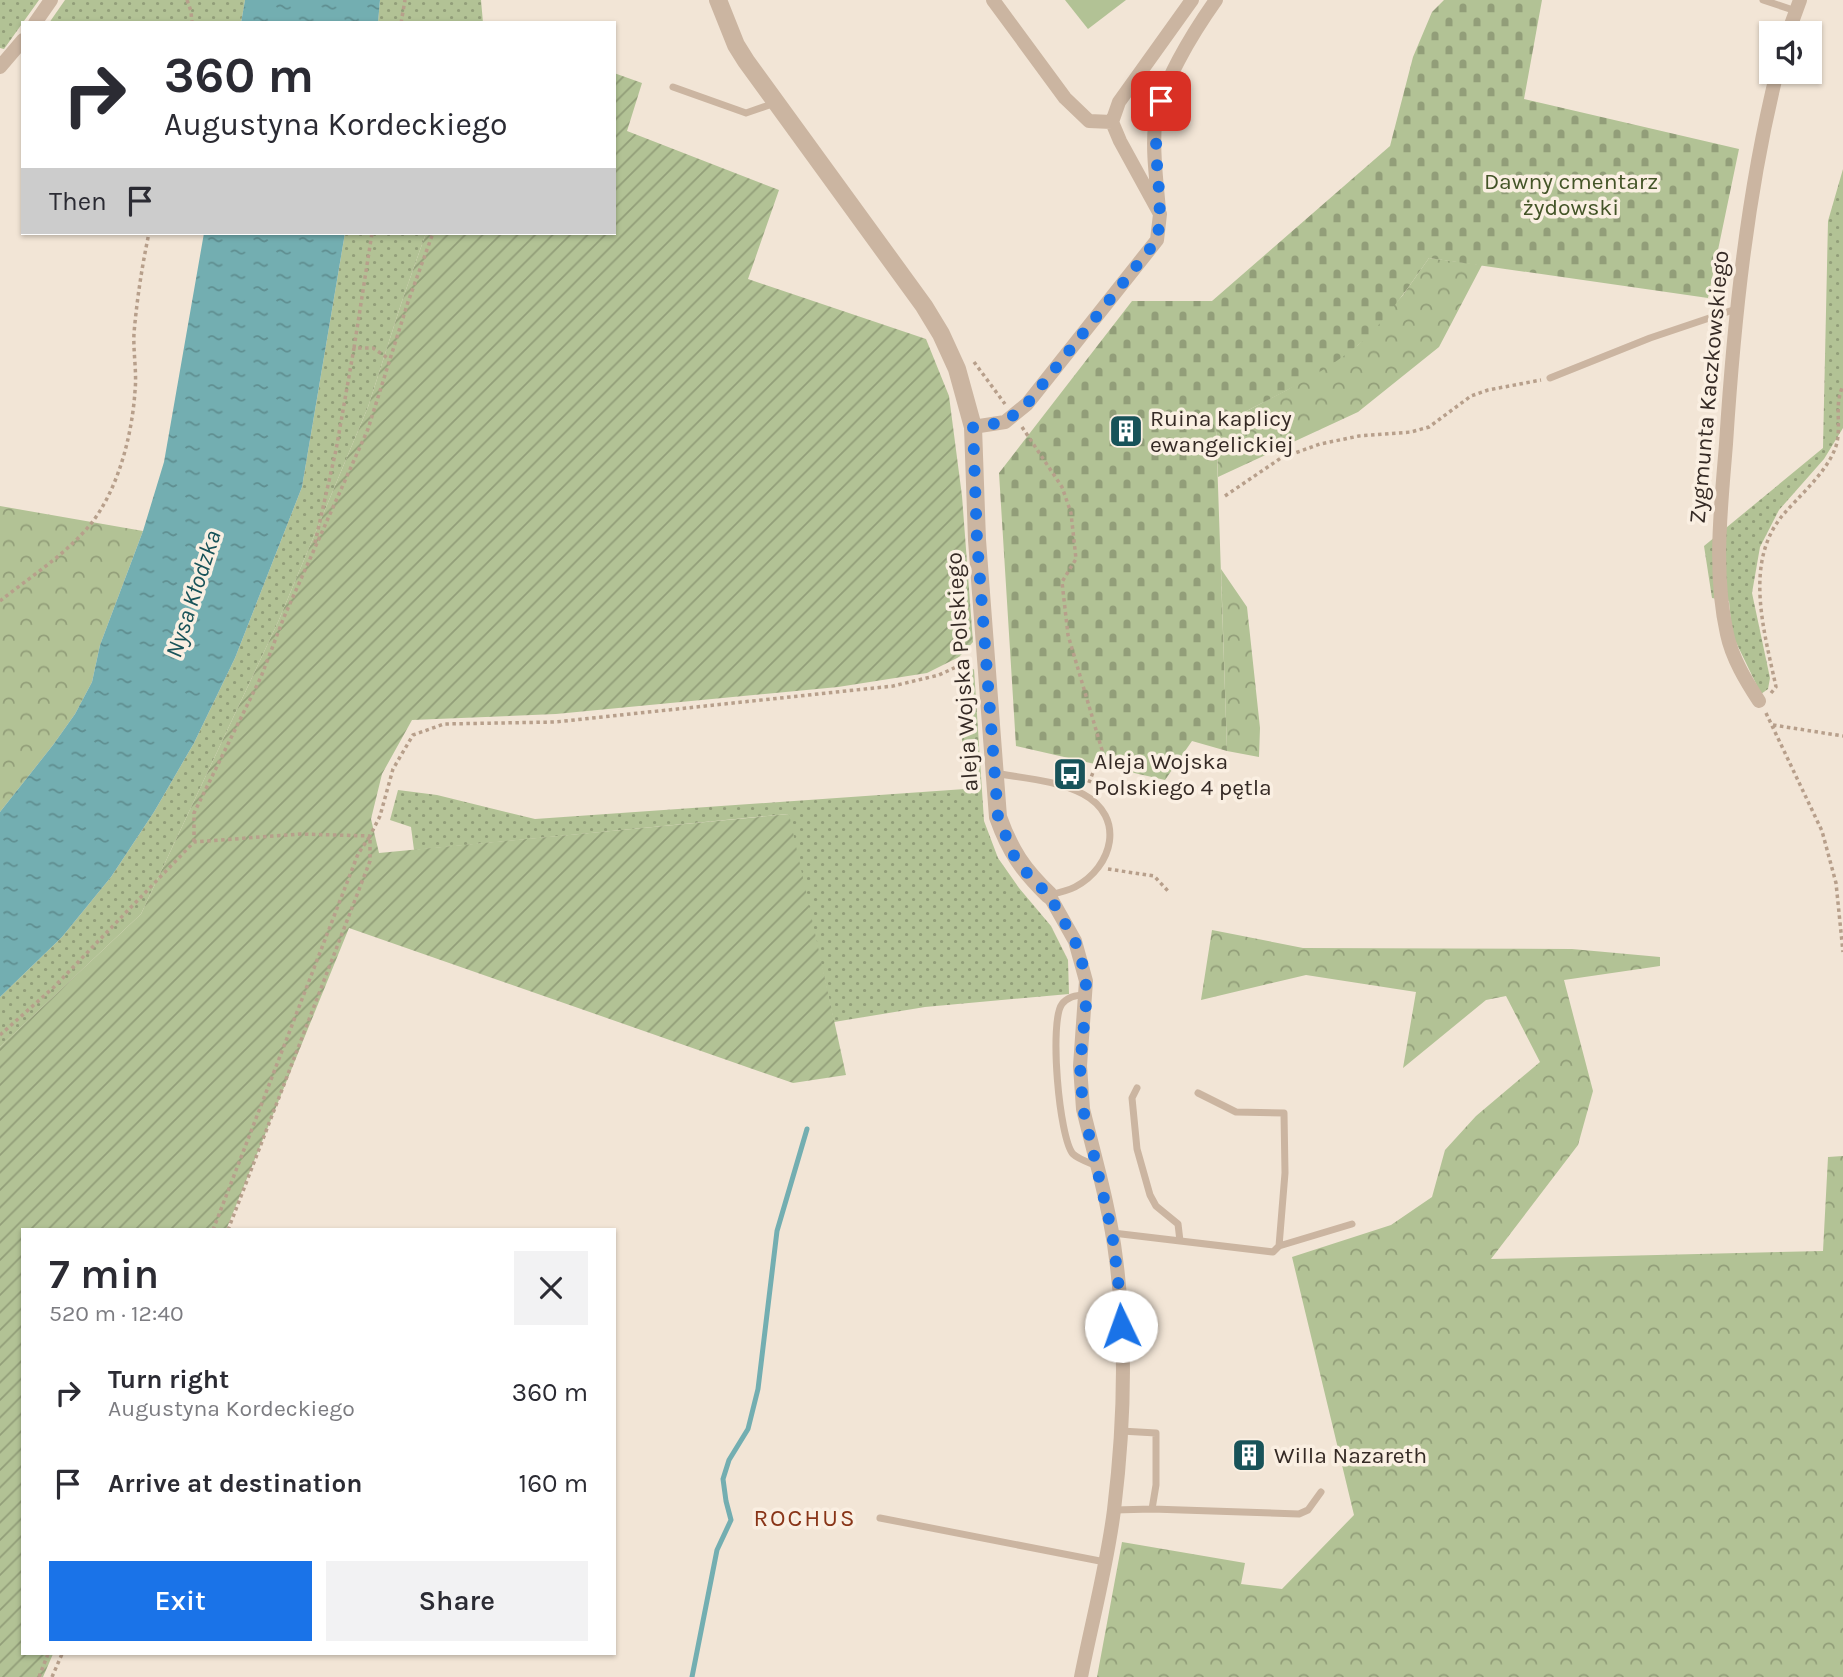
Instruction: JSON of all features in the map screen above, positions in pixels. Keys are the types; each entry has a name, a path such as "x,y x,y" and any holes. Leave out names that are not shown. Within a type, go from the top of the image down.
{"street":[{"path":"36,21 51,0"},
{"name":"aleja Wojska Polskiego","path":"718,0 736,45 902,275 941,334 957,369 973,427 977,540 998,817 1007,842 1023,868 1049,895 1075,941 1084,969 1087,994 1081,1041 1083,1109 1112,1233 1118,1278 1123,1379 1114,1510 1081,1677"},
{"path":"993,0 1065,98 1089,121 1112,122"},
{"path":"1160,214 1112,122 1119,102 1192,0"},
{"path":"973,427 994,425 1015,416 1038,393 1157,240 1160,214 1154,143 1155,122 1161,101 1184,51 1216,0"},
{"path":"0,67 21,42"},
{"name":"Zygmunta Kaczkowskiego","path":"1759,701 1735,659 1727,636 1718,551 1736,309 1752,195 1774,84"}],"lane":[{"path":"1763,0 1798,5"},
{"path":"673,88 746,113 776,103"},
{"path":"1550,377 1650,338 1736,309"},
{"path":"994,772 1053,784 1083,794 1104,813 1111,838 1108,852 1100,866 1076,886 1049,895"},
{"path":"1087,994 1069,997 1060,1006 1056,1021 1056,1062 1067,1141 1073,1154 1097,1166"},
{"path":"1138,1088 1132,1098 1140,1161 1150,1195 1156,1206 1178,1224 1180,1241"},
{"path":"1198,1093 1236,1112 1284,1113 1285,1173 1279,1246"},
{"path":"1112,1233 1273,1252 1279,1246 1352,1224"},
{"path":"1121,1430 1156,1433 1156,1486 1152,1509"},
{"path":"1114,1510 1299,1514 1308,1510 1321,1492"},
{"path":"880,1518 1105,1562"}],"path":[{"path":"187,0 192,21"},
{"path":"401,21 405,0"},
{"path":"0,601 54,559 88,527 104,505 117,477 127,440 135,391 134,337 139,284 149,235"},
{"path":"313,548 336,450 372,235"},
{"path":"194,842 194,813 261,677 313,548 329,519 368,429 432,235"},
{"path":"354,348 373,348 390,359"},
{"path":"968,355 1015,416 1062,487 1071,513 1076,559 1062,582 1068,635 1102,750 1083,794"},
{"path":"1225,496 1281,458 1320,444 1429,427 1471,396 1550,377"},
{"path":"1843,386 1838,401 1835,448 1817,476 1780,520 1766,550 1760,590 1776,687 1759,701 1773,725 1822,831 1836,883 1843,952"},
{"path":"214,1228 358,854 380,816 393,769 413,735 444,724 555,722 893,686 939,675 986,653"},
{"path":"1773,725 1843,736"},
{"path":"0,1035 54,987 194,842 300,834 370,836"},
{"path":"229,1228 370,861 370,836"},
{"path":"1111,870 1154,876 1168,891"},
{"path":"39,1677 48,1655"},
{"path":"52,1677 62,1655"}],"green space":[{"path":"0,0 39,0 24,21 21,21 21,25 4,49 0,48"},
{"path":"65,0 245,0 241,21 50,21"},
{"path":"380,0 481,0 483,21 378,21"},
{"path":"1065,0 1126,0 1088,29"},
{"name":"Dawny cmentarz żydowski","path":"1444,0 1542,0 1524,99 1739,149 1708,298 1429,258 1386,316 1357,346 1306,380 1216,427 1227,751 1192,741 1165,780 1016,746 999,473 1132,301 1212,301 1390,146 1413,57 1432,12"},
{"path":"616,74 642,83 627,131 779,190 748,279 926,339 949,396 962,496 973,642 959,657 927,673 838,687 556,714 412,720 382,774 371,819 379,853 789,814 846,1075 793,1083 349,928 227,1228 21,1228 21,1655 53,1655 43,1677 0,1677 0,1047 141,914 278,622 368,407 425,235 616,235"},
{"path":"1843,169 1843,428 1824,459 1779,510 1760,547 1752,593 1770,678 1768,689 1761,694 1732,634 1729,601 1712,598 1704,546 1823,448 1828,221"},
{"path":"345,235 425,235 368,407 278,622 141,914 0,1047 0,997 62,937 111,877 154,812 194,743 235,658 302,487"},
{"path":"1429,258 1482,265 1439,347 1358,412 1218,477 1216,427 1287,390 1358,345 1403,295"},
{"path":"0,506 143,531 100,645 92,682 75,714 0,812"},
{"path":"1221,569 1247,607 1260,728 1259,757 1227,751"},
{"path":"974,669 984,821 998,858 1051,926 1068,960 1069,994 925,1007 834,1022 788,814 414,850 411,827 390,820 398,790 437,795 535,819 965,789 958,676"},
{"path":"1212,930 1303,948 1572,949 1660,957 1660,966 1564,980 1593,1091 1578,1145 1491,1259 1823,1251 1828,1157 1843,1156 1843,1677 1097,1677 1122,1542 1245,1563 1241,1584 1282,1589 1354,1515 1292,1257 1391,1225 1432,1197 1445,1150 1476,1116 1540,1062 1506,996 1486,1000 1403,1068 1416,992 1306,975 1201,1000"}],"water":[{"path":"245,0 380,0 378,21 241,21"},
{"name":"Nysa Kłodzka","path":"204,235 345,235 302,487 235,658 194,743 154,812 111,877 62,937 0,997 0,812 75,714 92,682 100,645 143,531 164,462"}],"waterway":[{"path":"692,1677 717,1550 731,1520 723,1479 729,1460 748,1429 758,1389 777,1231 807,1129"}],"place":[{"name":"Ruina kaplicy ewangelickiej","path":"1126,431"},
{"name":"Aleja Wojska Polskiego 4 pętla","path":"1070,774"},
{"name":"Willa Nazareth","path":"1249,1455"}],"district":[{"name":"ROCHUS","path":"805,1518"}],"route":[{"path":"1121,1326 1112,1233 1083,1109 1080,1066 1087,994 1084,969 1075,941 1049,895 1015,858 998,817 995,801 977,540 973,427 1005,422 1038,393 1157,240 1160,225 1154,143 1155,122 1161,101"}]}
